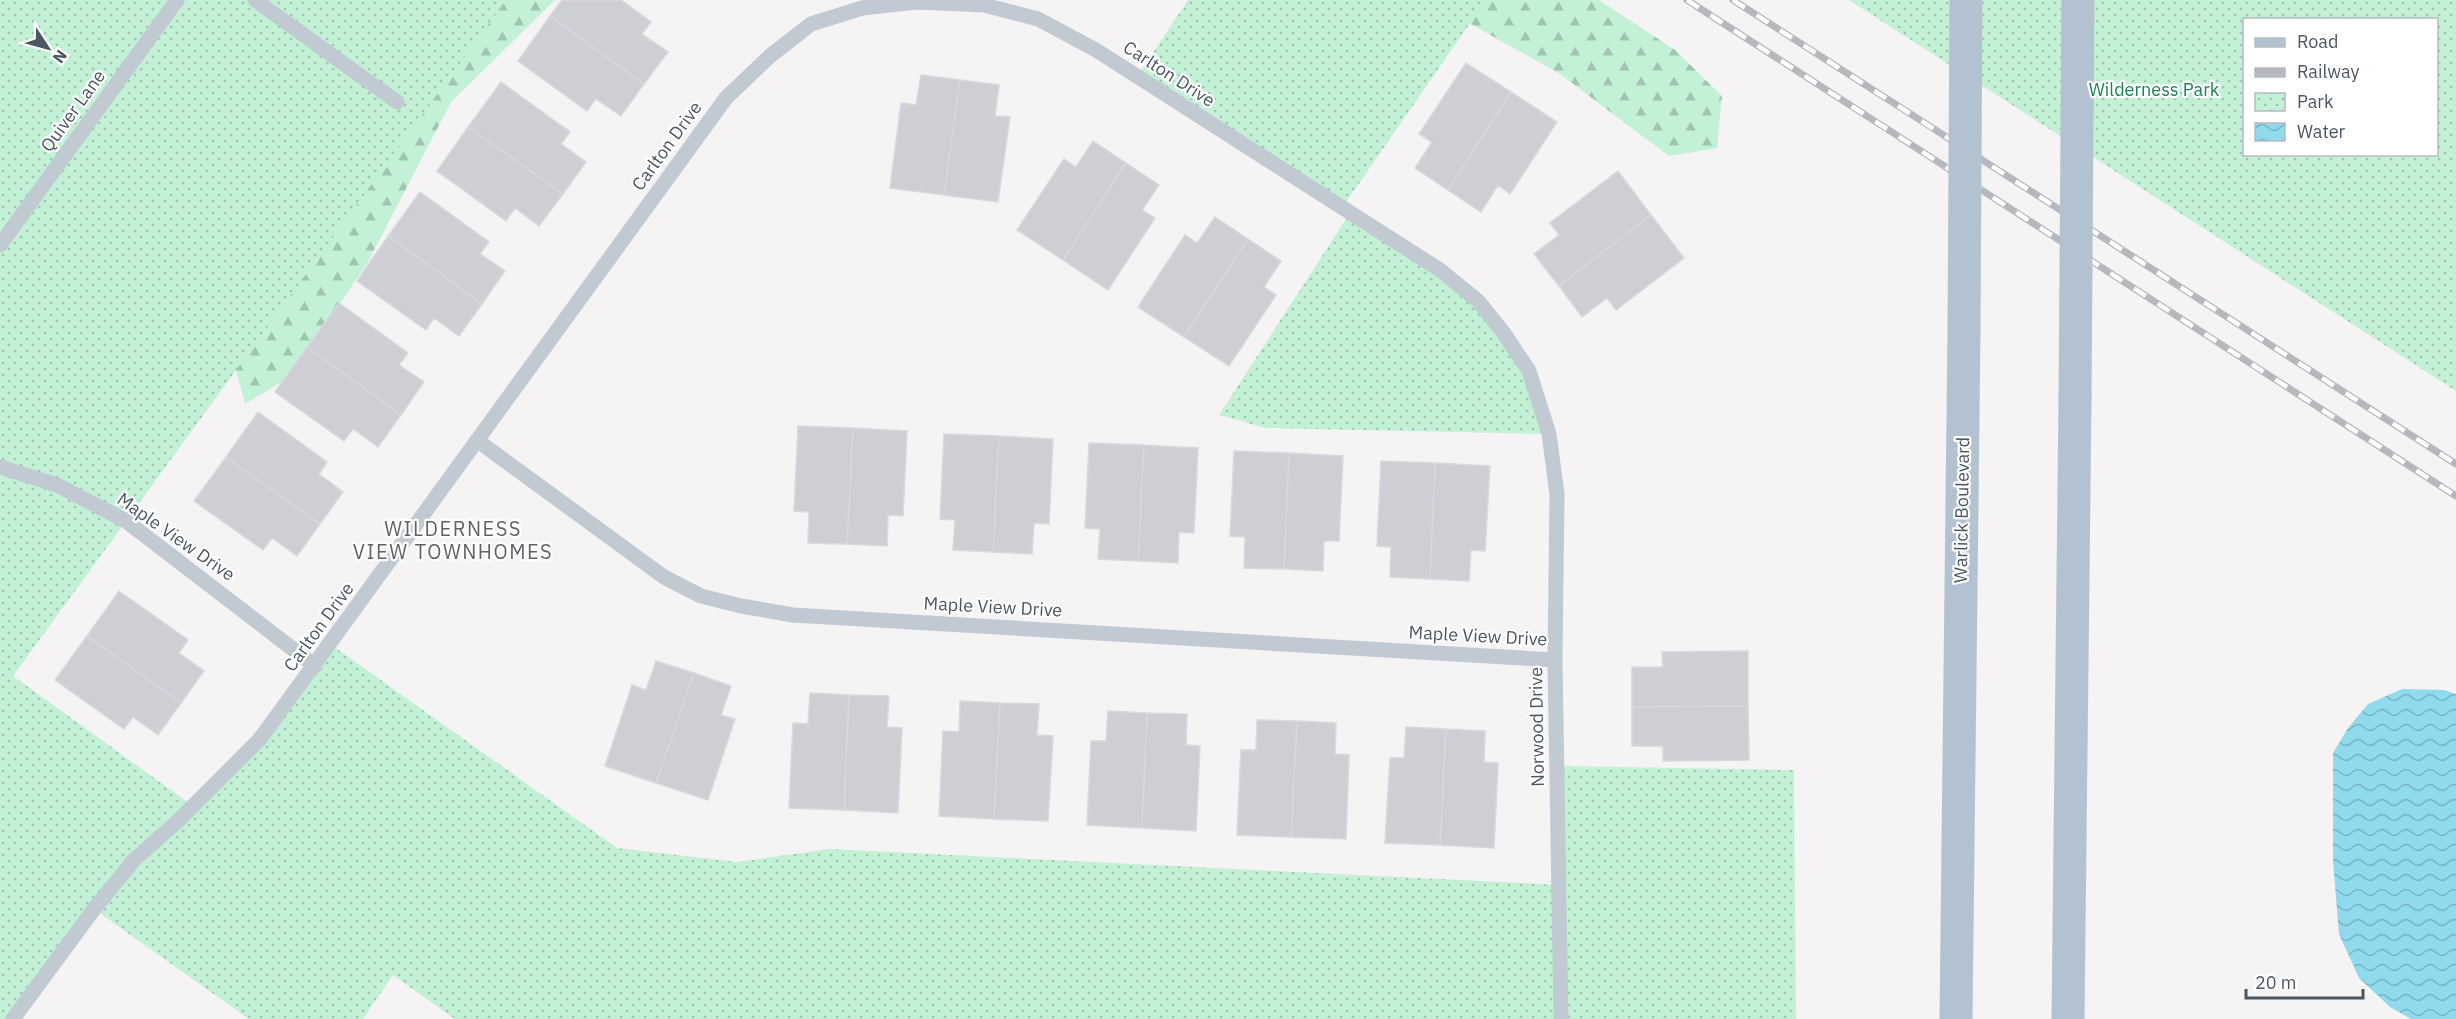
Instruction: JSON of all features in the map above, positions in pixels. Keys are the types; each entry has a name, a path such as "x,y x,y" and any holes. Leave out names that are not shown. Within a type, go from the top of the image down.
{"main road":[{"name":"Warlick Boulevard","path":"1956,1019 1966,0"},
{"path":"2068,1019 2078,0"}],"lane":[{"name":"Quiver Lane","path":"0,245 177,0"},
{"path":"255,0 397,102"},
{"name":"Carlton Drive","path":"13,1019 94,909 134,860 179,820 260,739 726,98 770,56 812,24 862,8 917,3 984,5 1038,19 1104,55 1440,270 1478,301 1503,332 1529,371 1550,434"},
{"name":"Norwood Drive","path":"1550,434 1557,494 1556,660 1561,1019"},
{"name":"Maple View Drive","path":"478,441 664,577 702,596 741,606 793,615 1556,660"},
{"name":"Maple View Drive","path":"0,467 57,485 126,521 315,666"}],"green space":[{"path":"0,0 506,0 13,676 193,806 330,644 617,848 738,862 830,849 1560,885 1558,766 1794,770 1796,1019 455,1019 393,975 363,1019 249,1019 94,909 13,1019 0,1019"},
{"path":"450,0 555,0 451,102 368,262 290,377 245,404 231,351"},
{"path":"1188,0 1486,0 1342,208 1137,77"},
{"path":"1436,0 1599,0 1675,50 1722,96 1717,148 1669,156 1560,74 1444,9"},
{"name":"Wilderness Park","path":"1849,0 2456,0 2456,391"},
{"path":"1350,213 1478,301 1529,371 1549,434 1266,428 1219,415"}],"water":[{"path":"2402,689 2444,690 2456,694 2456,1019 2411,1019 2390,1007 2359,978 2339,934 2333,861 2333,753 2348,728 2368,704"}],"building":[{"path":"562,0 621,0 651,22 642,34 668,52 644,84 550,16"},
{"path":"550,16 644,84 621,116 596,99 587,111 518,61"},
{"path":"1466,63 1511,92 1448,190 1415,168 1432,142 1419,134"},
{"path":"921,75 960,80 944,195 890,188 901,103 916,105"},
{"path":"960,80 999,85 995,116 1010,117 998,202 944,195"},
{"path":"501,82 570,132 561,144 586,162 563,194 468,127"},
{"path":"1511,92 1557,122 1510,194 1498,185 1481,212 1448,190"},
{"path":"468,127 563,194 539,226 515,208 506,221 437,171"},
{"path":"1093,141 1126,163 1063,260 1017,230 1064,159 1076,167"},
{"path":"1126,163 1159,185 1142,210 1155,218 1108,290 1063,260"},
{"path":"1618,171 1651,215 1559,286 1534,254 1559,235 1550,223"},
{"path":"420,192 489,242 480,254 505,271 482,304 388,236"},
{"path":"1651,215 1684,258 1616,310 1607,298 1582,317 1559,286"},
{"path":"1215,217 1248,239 1184,337 1138,307 1185,235 1197,243"},
{"path":"388,236 482,304 459,336 434,318 426,330 357,281"},
{"path":"1248,239 1281,261 1264,287 1276,295 1229,366 1184,337"},
{"path":"339,303 408,353 399,365 424,382 401,415 307,347"},
{"path":"307,347 401,415 378,447 353,429 344,441 275,392"},
{"path":"258,412 327,462 319,474 343,492 320,524 226,457"},
{"path":"798,426 853,428 847,544 808,543 809,512 794,511"},
{"path":"853,428 907,431 903,516 888,515 887,546 847,544"},
{"path":"944,434 999,436 993,552 953,550 955,520 940,519"},
{"path":"999,436 1053,439 1049,524 1034,523 1032,554 993,552"},
{"path":"1089,443 1144,445 1138,561 1098,559 1100,529 1085,528"},
{"path":"1144,445 1198,448 1194,533 1179,532 1178,563 1138,561"},
{"path":"1234,451 1289,453 1284,569 1244,568 1245,537 1230,536"},
{"path":"1289,453 1343,456 1339,541 1324,541 1323,571 1284,569"},
{"path":"226,457 320,524 297,556 272,538 263,550 194,501"},
{"path":"1381,461 1435,463 1430,579 1390,577 1391,547 1377,546"},
{"path":"1435,463 1490,466 1485,551 1471,550 1469,581 1430,579"},
{"path":"119,591 188,640 179,653 204,671 181,703 87,636"},
{"path":"87,636 181,703 158,735 133,717 124,729 55,680"},
{"path":"1748,651 1748,706 1632,707 1632,667 1663,667 1662,652"},
{"path":"656,661 694,673 656,783 605,766 632,685 646,690"},
{"path":"694,673 731,686 721,715 735,719 708,800 656,783"},
{"path":"810,693 849,695 844,810 789,808 793,723 808,724"},
{"path":"849,695 889,696 887,727 902,728 898,813 844,810"},
{"path":"960,701 1000,703 994,819 939,816 943,731 959,732"},
{"path":"1000,703 1039,704 1037,735 1053,736 1048,821 994,819"},
{"path":"1748,706 1749,760 1663,761 1663,746 1632,746 1632,707"},
{"path":"1108,711 1147,713 1142,828 1087,825 1091,741 1106,741"},
{"path":"1147,713 1187,714 1186,745 1200,746 1196,831 1142,828"},
{"path":"1257,720 1297,721 1291,837 1237,835 1241,750 1256,750"},
{"path":"1297,721 1336,723 1335,754 1349,755 1346,839 1291,837"},
{"path":"1406,727 1446,729 1440,845 1385,843 1390,758 1404,758"},
{"path":"1446,729 1485,731 1484,762 1498,763 1494,848 1440,845"}],"railway":[{"path":"1687,0 2456,496"},
{"path":"1733,0 2456,464"}],"district":[{"name":"WILDERNESS VIEW TOWNHOMES","path":"453,540"}]}
